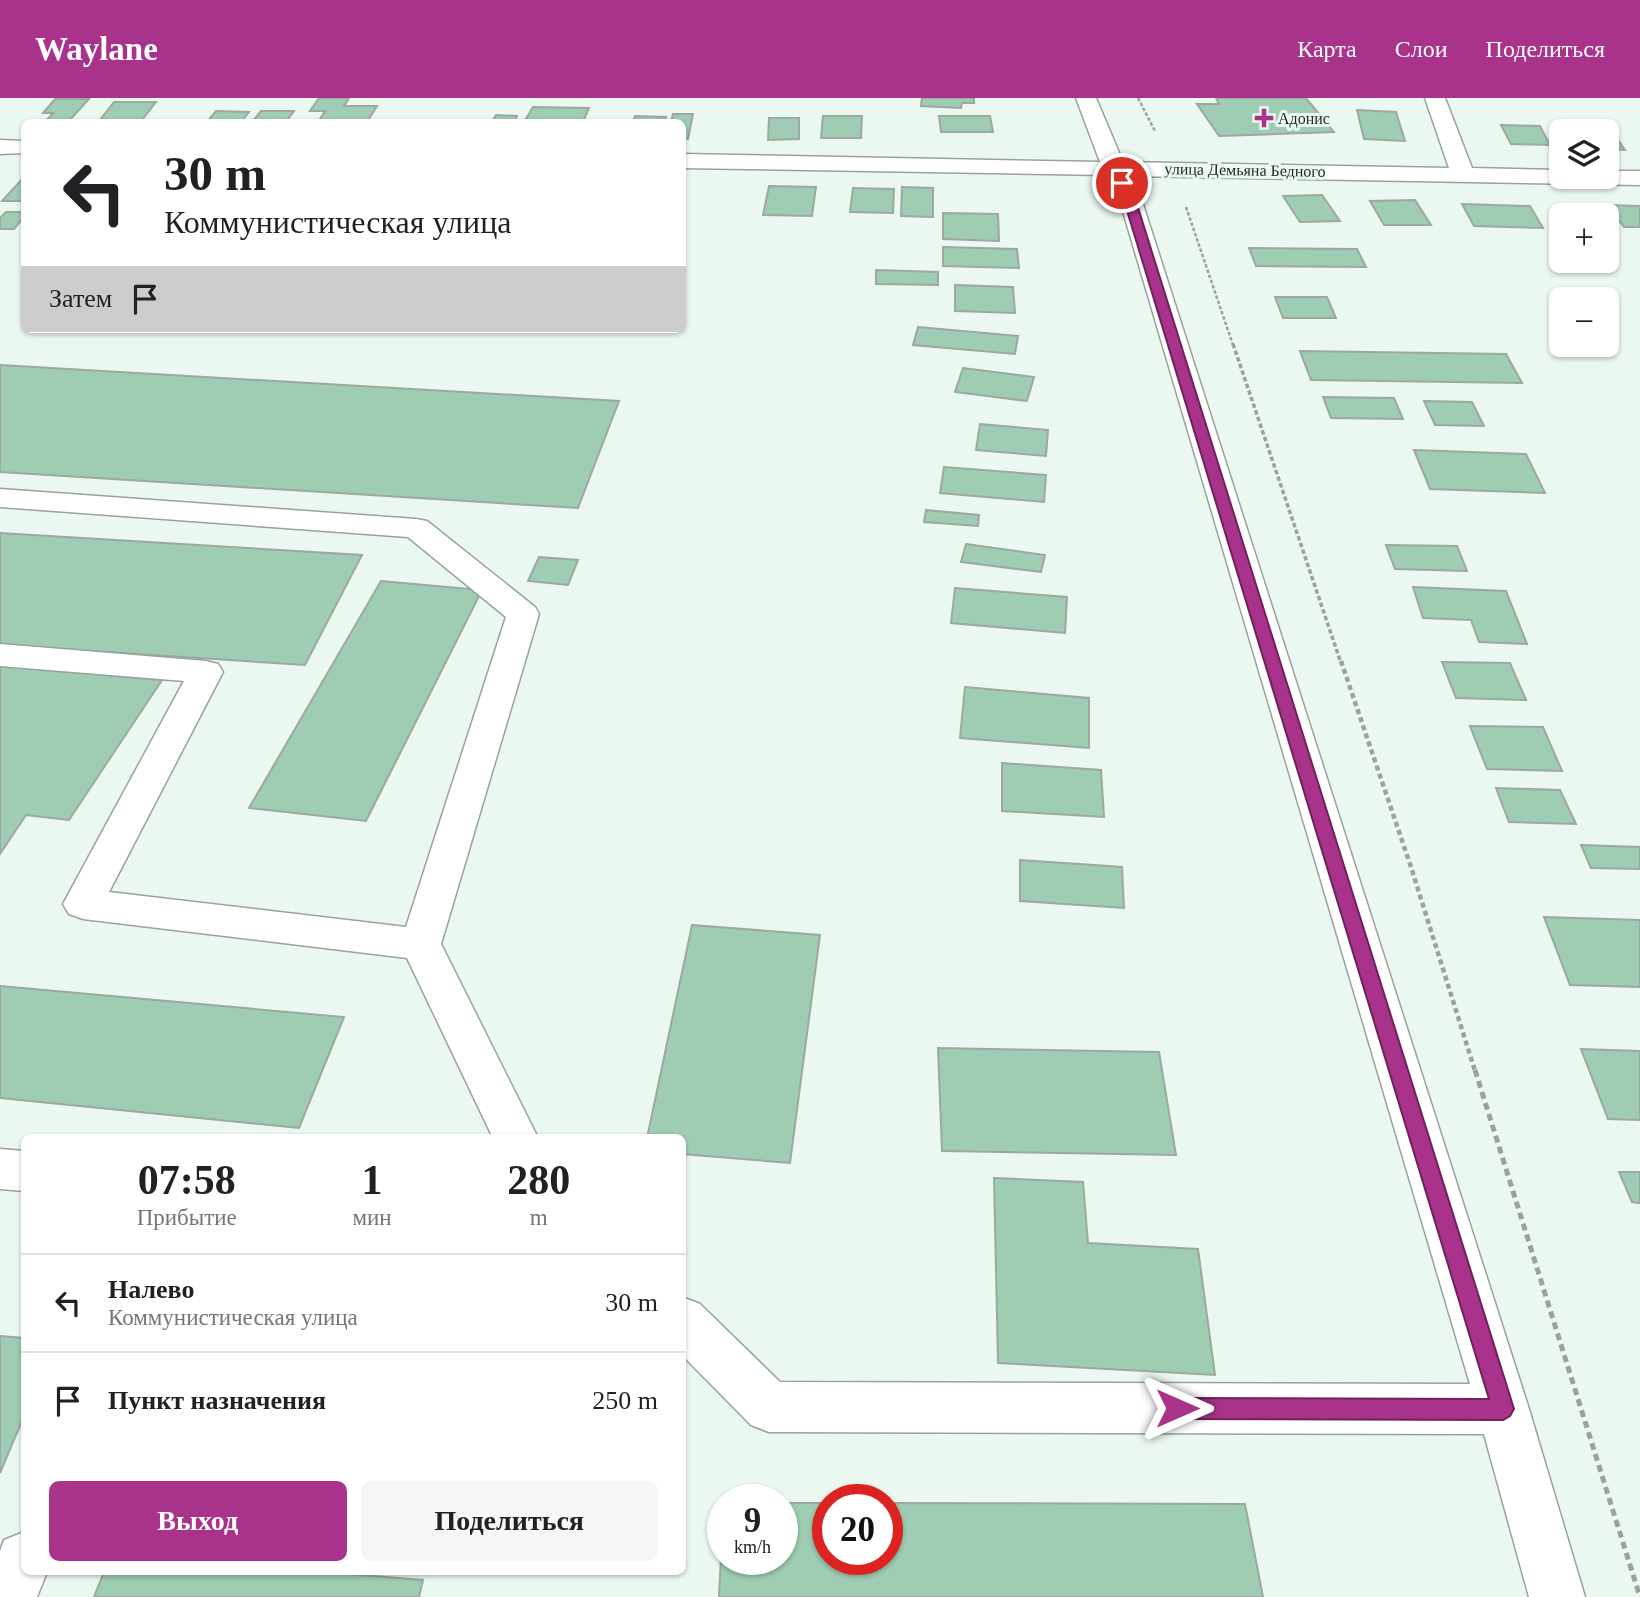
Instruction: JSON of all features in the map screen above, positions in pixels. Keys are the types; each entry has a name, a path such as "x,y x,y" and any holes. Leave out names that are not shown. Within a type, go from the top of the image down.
{"street":[{"path":"1086,98 1114,168 1130,198 1503,1409 1557,1597"},
{"path":"1435,98 1463,175"},
{"path":"0,147 21,148"},
{"name":"улица Демьяна Бедного","path":"686,162 1173,168 1640,178"},
{"path":"0,498 416,528 523,614 421,944 514,1134"},
{"path":"0,655 206,671 83,904 421,944"},
{"path":"0,1169 21,1171"},
{"path":"686,1324 769,1407 1503,1409"},
{"path":"9,1597 21,1567"}],"path":[{"path":"1138,98 1173,168 1411,867 1640,1597"}],"building":[{"path":"319,98 349,98 344,106 377,106 369,119 320,119 325,111 310,111"},
{"path":"922,98 974,98 974,103 962,103 961,108 921,106"},
{"name":"Адонис","path":"1216,98 1306,98 1334,132 1219,136 1197,104 1219,104"},
{"path":"55,99 89,99 71,119 48,119 53,113 43,113"},
{"path":"114,102 156,102 143,119 101,119"},
{"path":"533,107 589,108 584,119 526,119"},
{"path":"1357,110 1396,112 1405,141 1364,139"},
{"path":"216,111 249,112 243,119 209,119"},
{"path":"261,111 294,111 288,119 254,119"},
{"path":"673,114 693,114 688,139 686,119 672,119"},
{"path":"496,115 517,116 516,119 494,119"},
{"path":"635,116 666,117 666,119 634,119"},
{"path":"823,116 862,116 861,138 821,138"},
{"path":"939,116 990,116 993,132 941,132"},
{"path":"769,118 799,118 799,139 768,140"},
{"path":"1501,125 1540,126 1549,145 1511,144"},
{"path":"21,180 21,201 2,201"},
{"path":"769,186 816,187 812,216 763,215"},
{"path":"902,187 933,188 933,217 901,216"},
{"path":"853,188 894,189 893,213 850,212"},
{"path":"1322,195 1340,221 1300,222 1283,196"},
{"path":"1415,200 1431,225 1384,225 1370,201"},
{"path":"1462,204 1530,206 1543,228 1474,226"},
{"path":"1619,205 1640,206 1640,227 1624,227 1619,221"},
{"path":"6,212 21,212 21,221 14,229 0,229 0,218"},
{"path":"943,213 998,214 999,241 943,239"},
{"path":"943,247 1017,249 1019,268 943,266"},
{"path":"1249,248 1357,249 1366,267 1256,266"},
{"path":"876,270 938,272 938,285 876,284"},
{"path":"955,285 1013,287 1015,313 955,311"},
{"path":"1275,297 1327,297 1336,318 1283,318"},
{"path":"918,327 1018,336 1015,354 913,345"},
{"path":"1300,351 1506,354 1522,383 1311,380"},
{"path":"0,365 619,401 578,508 0,472"},
{"path":"963,368 1034,377 1027,401 955,392"},
{"path":"1323,397 1394,398 1403,419 1331,418"},
{"path":"1424,401 1472,402 1484,426 1435,425"},
{"path":"980,424 1048,430 1046,456 976,450"},
{"path":"1414,450 1526,454 1545,493 1430,489"},
{"path":"944,467 1046,475 1044,502 940,493"},
{"path":"926,510 979,515 978,526 924,522"},
{"path":"0,533 362,555 305,665 0,645"},
{"path":"966,544 1045,555 1041,572 961,562"},
{"path":"1386,545 1457,546 1467,571 1395,569"},
{"path":"539,557 578,560 568,585 528,581"},
{"path":"381,581 482,590 366,821 249,808"},
{"path":"1413,587 1506,591 1527,644 1479,642 1471,620 1423,618"},
{"path":"955,588 1067,597 1065,633 951,623"},
{"path":"1442,662 1510,663 1526,700 1456,698"},
{"path":"0,666 162,680 69,820 26,815 0,854"},
{"path":"965,687 1089,698 1089,748 960,738"},
{"path":"1470,726 1543,727 1562,771 1487,769"},
{"path":"1002,763 1101,770 1104,817 1002,811"},
{"path":"1496,788 1560,790 1576,824 1509,822"},
{"path":"1581,845 1640,847 1640,869 1591,868"},
{"path":"1020,860 1122,867 1124,908 1020,901"},
{"path":"1544,917 1640,920 1640,987 1570,985"},
{"path":"692,925 820,935 790,1163 686,1154 686,1134 648,1134"},
{"path":"0,986 344,1017 299,1128 0,1098"},
{"path":"938,1048 1159,1052 1176,1155 942,1151"},
{"path":"1581,1049 1640,1051 1640,1120 1608,1119"},
{"path":"1619,1172 1640,1172 1640,1203 1632,1202"},
{"path":"994,1178 1083,1182 1088,1243 1198,1249 1215,1375 998,1363"},
{"path":"0,1336 21,1338 21,1423 0,1473"},
{"path":"798,1503 812,1503 812,1575 903,1575 903,1503 1245,1504 1263,1597 719,1597 720,1575 798,1575"},
{"path":"103,1575 360,1575 423,1580 419,1597 94,1597"}],"place":[{"name":"Адонис","path":"1264,118"}],"route":[{"path":"1122,183 1130,198 1503,1409 1177,1408"}]}
